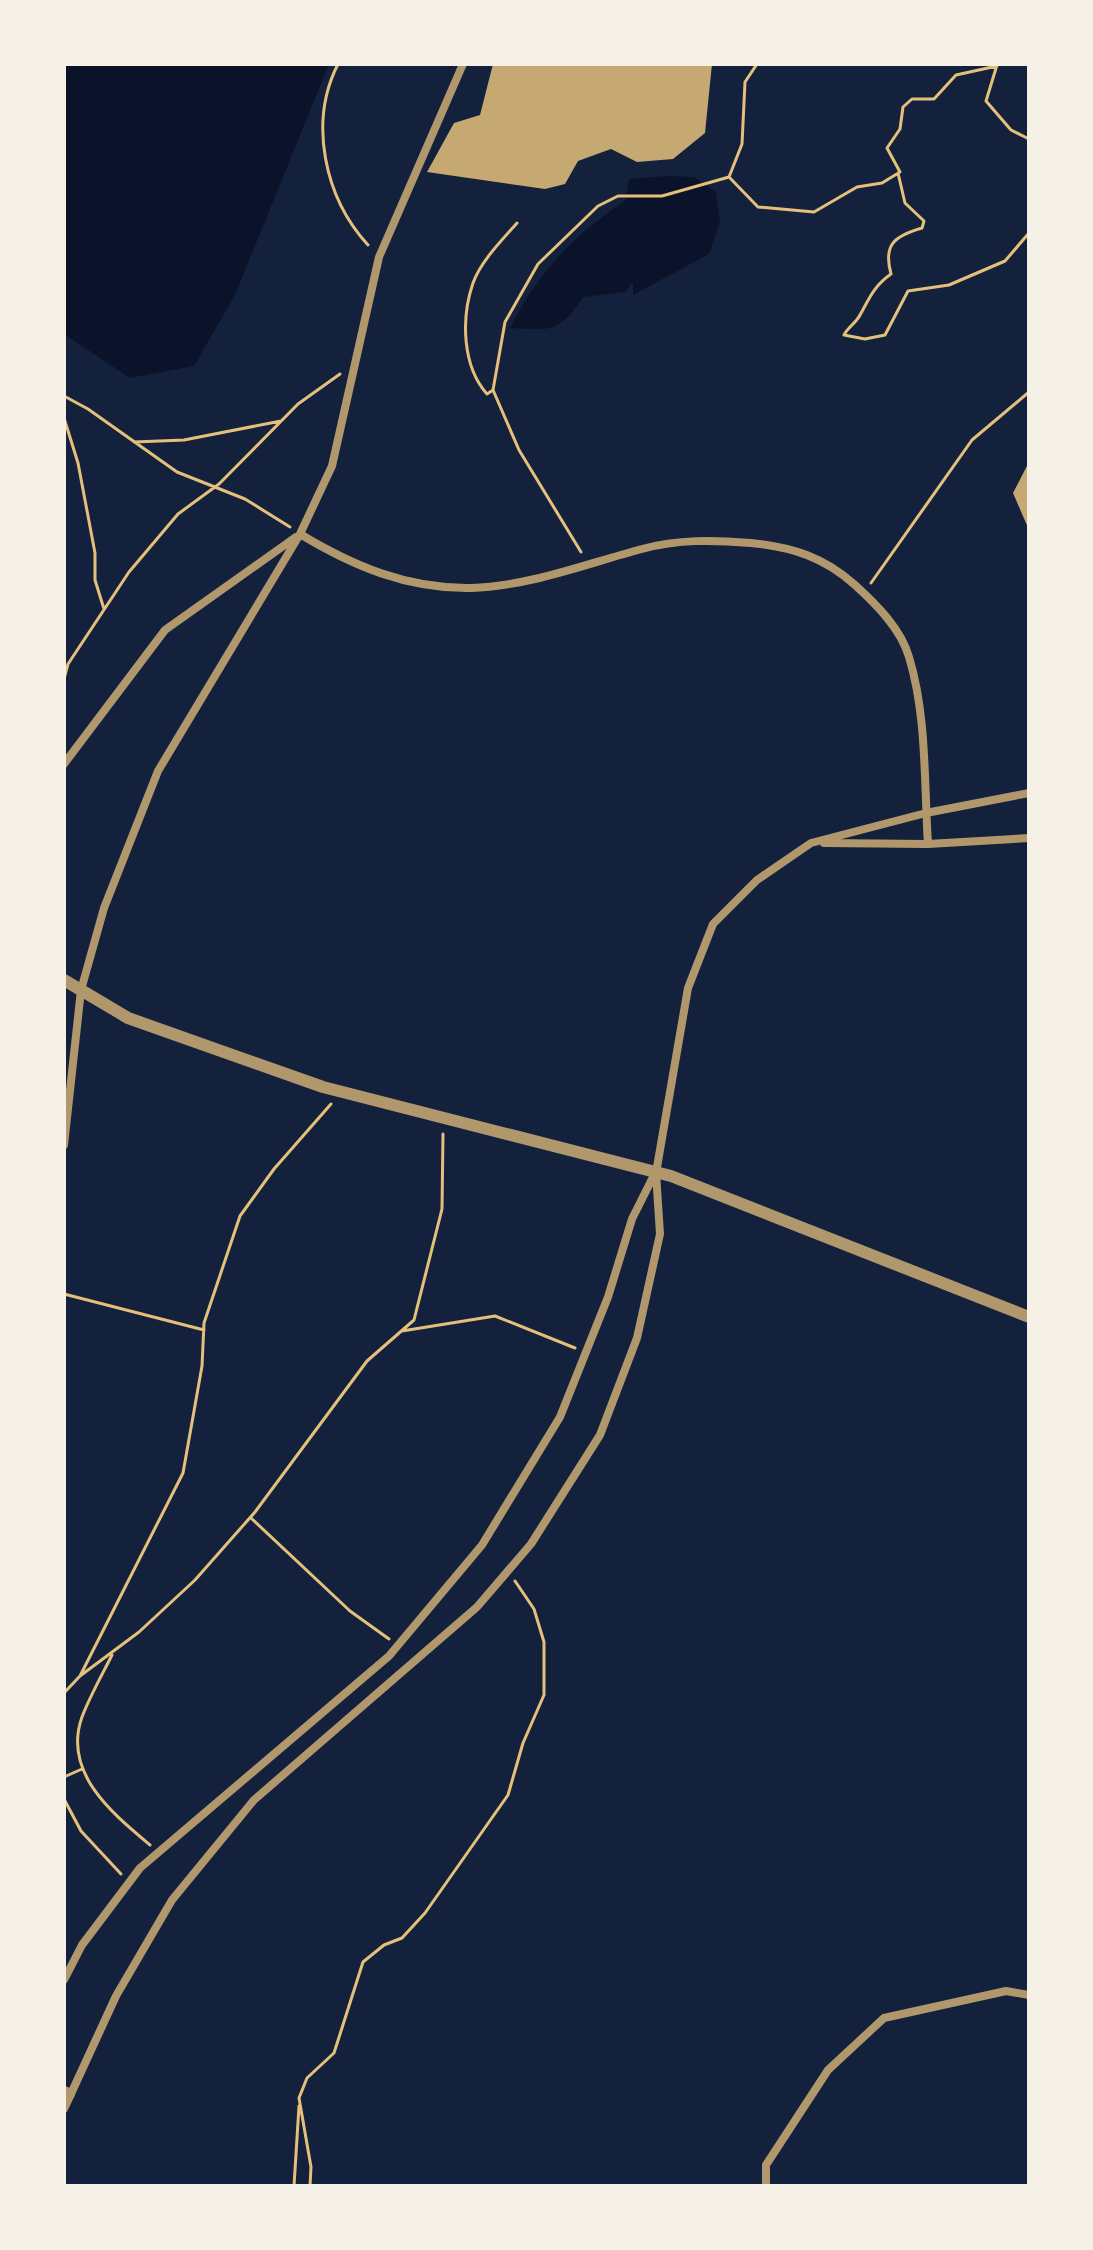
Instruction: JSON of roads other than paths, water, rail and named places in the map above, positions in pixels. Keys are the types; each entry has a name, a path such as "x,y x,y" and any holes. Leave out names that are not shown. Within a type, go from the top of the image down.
{"street":[{"path":"64,1145 81,990 104,908 158,771 300,534 332,466 379,257 463,64"},
{"path":"300,534 340,559 402,582 470,588 528,581 644,548 707,539 788,547 833,566 881,609 909,654 920,709 928,844"},
{"path":"64,764 165,630 300,534"},
{"path":"64,2109 67,2093 116,1996 172,1900 254,1800 477,1607 531,1544 600,1435 637,1338 660,1234 656,1173 688,988 713,924 757,880 811,843 926,813 1029,793"},
{"path":"811,843 928,844 1029,838"},
{"path":"64,980 128,1018 341,1091 656,1173 1029,1317"},
{"path":"64,1980 82,1945 129,1883 159,1853 240,1786 398,1645 482,1545 560,1417 608,1297 632,1219 656,1173"},
{"path":"766,2186 766,2165 828,2070 884,2018 1006,1991 1029,1995"}],"water":[{"path":"64,64 329,64 235,295 194,366 130,378 64,334"},
{"path":"694,177 716,192 720,222 709,254 633,295 633,282 625,292 583,297 567,318 553,327 510,328 532,290 558,257 589,227 625,201 629,179"}]}
